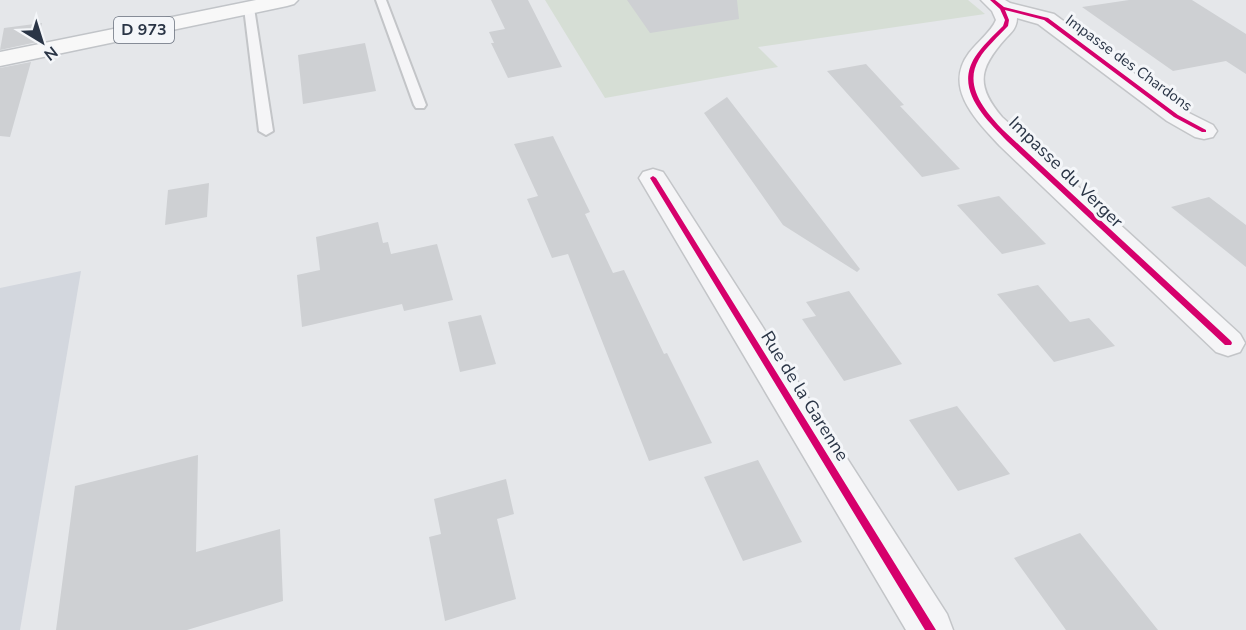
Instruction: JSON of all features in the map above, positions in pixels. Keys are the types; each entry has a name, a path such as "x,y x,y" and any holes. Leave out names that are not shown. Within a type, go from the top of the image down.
{"main road":[{"name":"D 973","path":"0,59 287,0"}],"street":[{"name":"Impasse des Chardons","path":"997,4 1046,19 1176,116 1204,131"},
{"name":"Impasse du Verger","path":"997,4 1007,15 1005,26 976,59 970,75 977,103 1009,140 1228,343"},
{"name":"Rue de la Garenne","path":"652,178 931,630"}],"lane":[{"path":"381,0 420,105"},
{"path":"249,8 266,131"}],"shaded area":[{"path":"545,0 968,0 985,14 758,47 778,67 605,98"},
{"path":"81,271 20,630 0,630 0,288"}],"building":[{"path":"491,0 528,0 562,67 508,78 491,43 494,43 489,32 505,29"},
{"path":"627,0 737,0 739,19 650,33"},
{"path":"1129,0 1192,0 1246,34 1246,74 1226,61 1173,71 1082,7"},
{"path":"42,23 37,42 0,50 4,28"},
{"path":"365,43 376,91 303,104 298,55"},
{"path":"31,62 10,137 0,136 0,68"},
{"path":"866,64 904,105 900,106 960,169 922,177 827,71"},
{"path":"727,97 860,269 857,272 783,225 704,113"},
{"path":"553,136 590,212 585,214 613,273 624,270 664,354 667,353 712,443 649,461 568,254 552,258 527,199 538,196 514,144"},
{"path":"209,183 207,217 165,225 168,190"},
{"path":"999,196 1046,244 1002,254 957,205"},
{"path":"1209,197 1246,225 1246,267 1171,207"},
{"path":"378,222 383,243 388,242 391,254 437,244 453,300 404,311 402,304 302,327 297,275 320,270 316,237"},
{"path":"1038,285 1070,322 1089,318 1115,346 1054,362 997,294"},
{"path":"849,291 902,364 844,381 802,319 816,316 806,302"},
{"path":"481,315 496,364 460,372 448,322"},
{"path":"957,406 1010,474 958,491 909,420"},
{"path":"198,455 196,552 280,529 283,601 187,630 56,630 75,486"},
{"path":"758,460 802,542 743,561 704,477"},
{"path":"506,479 514,514 497,519 516,599 445,621 429,537 441,534 434,499"},
{"path":"1080,533 1158,630 1066,630 1014,558"}],"cycle path":[{"path":"992,0 1002,8 1007,20 1005,26 977,58 972,70 970,81 978,103 1009,140 1228,343"},
{"path":"1002,8 1046,19 1176,116 1204,131"},
{"path":"653,178 931,630"}]}
